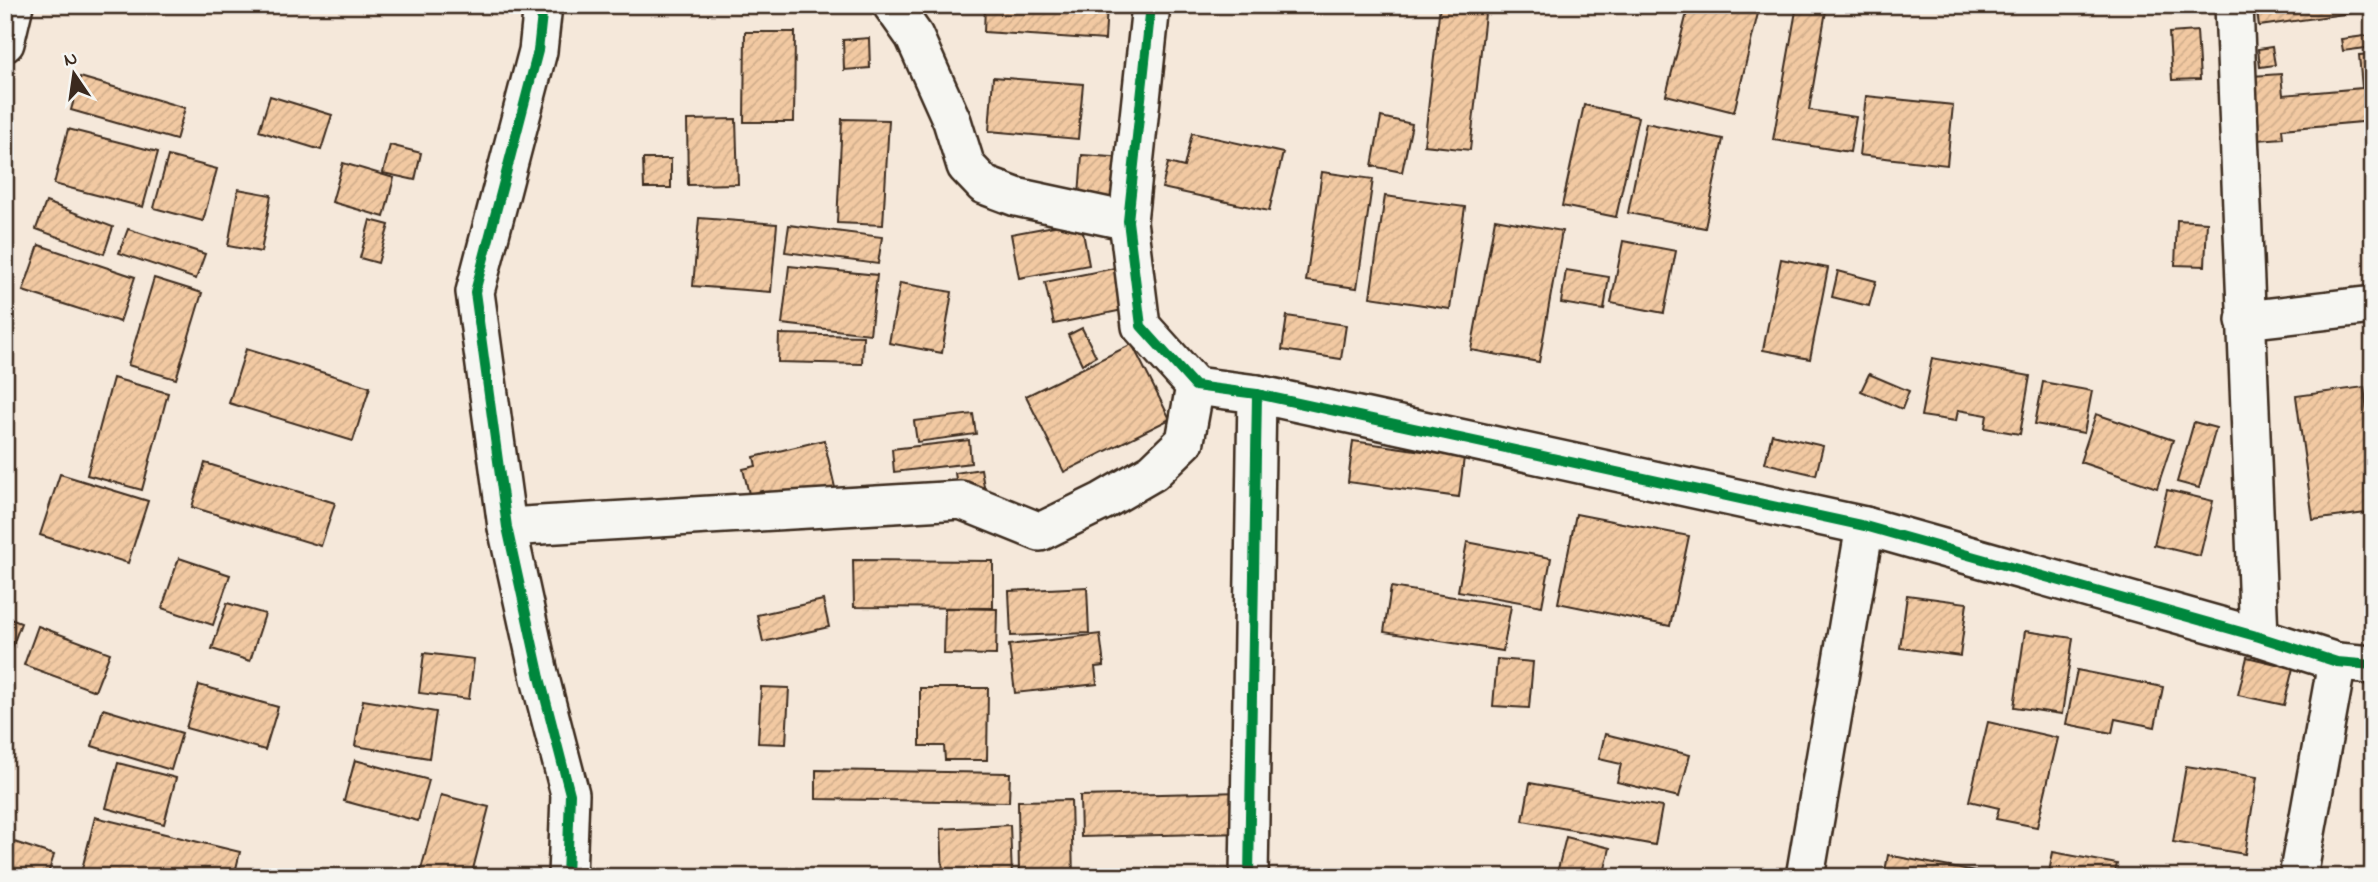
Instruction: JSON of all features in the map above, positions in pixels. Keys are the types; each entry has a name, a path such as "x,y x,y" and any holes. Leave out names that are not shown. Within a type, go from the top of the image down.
{"street":[{"path":"5,43 14,5"},
{"path":"543,5 538,51 475,292 507,527 540,678 570,794 567,877"},
{"path":"892,5 914,36 952,121 967,166 984,186 1017,197 1128,221"},
{"path":"1150,5 1128,221 1140,326 1195,386 1257,394 1865,526 2259,637 2337,662 2373,665"},
{"path":"2234,5 2259,637"},
{"path":"2245,320 2373,305"},
{"path":"507,527 961,500 1040,531 1103,501 1161,465 1185,441 1195,386"},
{"path":"1249,877 1257,394"},
{"path":"1805,877 1865,526"},
{"path":"2298,877 2337,662"}],"building":[{"path":"985,5 1107,5 1105,40 984,32"},
{"path":"1440,5 1486,5 1470,150 1424,145"},
{"path":"1689,5 1760,5 1734,112 1666,95"},
{"path":"1797,5 1827,5 1809,110 1856,117 1850,152 1773,140"},
{"path":"2256,5 2373,5 2373,10 2259,26"},
{"path":"2197,31 2200,79 2172,80 2169,33"},
{"path":"745,32 795,32 794,122 744,122"},
{"path":"2373,35 2373,47 2343,51 2341,39"},
{"path":"869,38 870,68 844,70 843,40"},
{"path":"2272,47 2275,65 2260,67 2258,49"},
{"path":"2373,54 2373,121 2282,129 2283,138 2258,140 2252,76 2281,74 2283,95 2362,88 2359,55"},
{"path":"80,77 185,108 176,140 71,110"},
{"path":"993,77 1083,84 1078,139 989,131"},
{"path":"270,96 332,115 321,150 259,131"},
{"path":"1866,96 1953,105 1947,165 1859,155"},
{"path":"1584,105 1638,117 1616,217 1562,206"},
{"path":"1381,117 1412,124 1402,172 1372,166"},
{"path":"736,119 738,184 688,185 687,120"},
{"path":"842,119 889,120 883,225 837,223"},
{"path":"1646,123 1723,139 1705,228 1628,213"},
{"path":"68,129 158,152 143,207 54,184"},
{"path":"1192,133 1283,153 1269,211 1162,188 1168,163 1184,167"},
{"path":"390,145 421,153 415,180 383,173"},
{"path":"1082,155 1126,158 1123,200 1079,196"},
{"path":"168,156 217,169 203,221 154,208"},
{"path":"643,159 671,159 671,188 644,188"},
{"path":"343,163 394,178 384,217 332,202"},
{"path":"1322,172 1373,179 1357,288 1306,281"},
{"path":"238,189 271,195 261,252 228,246"},
{"path":"1385,196 1465,207 1450,309 1370,297"},
{"path":"46,202 113,227 104,254 36,229"},
{"path":"699,218 777,224 771,292 693,286"},
{"path":"1495,219 1562,231 1539,362 1471,350"},
{"path":"370,220 389,225 378,263 360,258"},
{"path":"2177,220 2207,222 2205,266 2175,265"},
{"path":"1081,221 1089,265 1019,278 1011,234"},
{"path":"789,225 882,237 878,264 785,252"},
{"path":"128,229 205,254 196,279 119,253"},
{"path":"1623,241 1676,251 1664,313 1611,303"},
{"path":"39,245 135,277 120,322 23,291"},
{"path":"1781,259 1828,268 1810,359 1763,350"},
{"path":"789,266 877,275 870,334 782,324"},
{"path":"1115,268 1123,310 1054,324 1045,282"},
{"path":"1566,270 1609,277 1604,310 1561,303"},
{"path":"1838,271 1876,281 1869,306 1832,297"},
{"path":"154,278 202,293 176,379 128,365"},
{"path":"900,283 952,292 942,353 889,343"},
{"path":"1287,316 1346,325 1341,359 1282,350"},
{"path":"1082,328 1096,356 1082,364 1068,335"},
{"path":"779,334 863,336 862,364 778,362"},
{"path":"1132,344 1170,419 1064,472 1026,396"},
{"path":"246,349 370,387 353,441 229,403"},
{"path":"1932,358 2030,376 2020,434 1985,428 1987,415 1958,410 1956,421 1921,416"},
{"path":"1869,374 1909,391 1902,409 1861,391"},
{"path":"113,378 168,393 142,490 87,475"},
{"path":"2043,382 2092,391 2084,433 2035,424"},
{"path":"2364,387 2373,458 2373,512 2313,520 2296,396"},
{"path":"973,414 976,434 917,442 914,421"},
{"path":"2096,414 2173,440 2157,488 2080,462"},
{"path":"2194,422 2216,428 2199,488 2177,482"},
{"path":"1772,434 1823,446 1816,475 1765,463"},
{"path":"824,440 836,492 766,508 762,491 749,494 743,469 756,466 754,457"},
{"path":"969,440 971,463 894,472 892,449"},
{"path":"1353,441 1464,457 1459,497 1348,482"},
{"path":"205,463 335,503 321,546 192,507"},
{"path":"981,469 989,516 963,520 955,473"},
{"path":"60,474 148,501 128,563 40,535"},
{"path":"2167,490 2213,501 2200,556 2154,545"},
{"path":"1576,514 1689,536 1670,626 1558,603"},
{"path":"1467,542 1551,558 1542,606 1458,591"},
{"path":"179,558 230,575 213,625 162,608"},
{"path":"853,560 993,561 993,608 854,607"},
{"path":"1087,587 1089,633 1011,636 1009,591"},
{"path":"1391,587 1511,606 1503,651 1384,632"},
{"path":"1907,595 1967,603 1960,656 1900,648"},
{"path":"823,600 829,627 763,642 757,615"},
{"path":"227,603 265,614 250,661 212,649"},
{"path":"945,608 997,609 996,655 944,654"},
{"path":"5,617 21,623 5,666"},
{"path":"38,626 110,653 95,691 24,665"},
{"path":"2025,631 2073,638 2062,714 2014,707"},
{"path":"1100,634 1104,666 1095,667 1097,684 1015,693 1009,645"},
{"path":"424,653 474,659 469,699 419,693"},
{"path":"2247,657 2293,668 2284,705 2238,695"},
{"path":"1497,659 1533,662 1529,708 1493,706"},
{"path":"2077,670 2163,687 2155,727 2115,719 2112,733 2066,724"},
{"path":"199,685 278,707 265,750 186,728"},
{"path":"761,687 789,688 786,744 758,743"},
{"path":"920,688 988,688 987,760 945,760 944,746 920,746"},
{"path":"363,700 436,712 429,758 355,746"},
{"path":"103,709 182,733 171,770 92,746"},
{"path":"1988,722 2058,738 2037,827 1996,819 1999,808 1969,801"},
{"path":"5,734 13,737 5,762"},
{"path":"1605,734 1690,755 1679,797 1617,782 1621,764 1599,759"},
{"path":"355,760 429,780 418,821 344,801"},
{"path":"118,763 176,778 164,824 106,808"},
{"path":"2186,766 2257,777 2245,854 2173,842"},
{"path":"816,770 1010,773 1009,802 816,799"},
{"path":"1530,783 1662,807 1655,845 1523,821"},
{"path":"1242,792 1243,833 1081,837 1080,796"},
{"path":"441,795 489,807 471,877 419,877"},
{"path":"1071,800 1073,877 1019,877 1018,801"},
{"path":"95,817 240,852 234,877 80,877"},
{"path":"1010,825 1012,877 943,877 941,829"},
{"path":"1566,837 1610,848 1603,877 1556,877"},
{"path":"5,839 54,855 47,877 5,877"},
{"path":"2053,852 2117,864 2114,877 2048,877"},
{"path":"1888,855 2001,877 1884,877"}],"cycle path":[{"path":"543,5 538,51 475,292 507,527 540,678 570,794 567,877"},
{"path":"1151,5 1128,221 1141,326 1195,386 1257,394 1249,877"},
{"path":"1257,394 1865,526 2259,637 2337,662 2373,665"}]}
